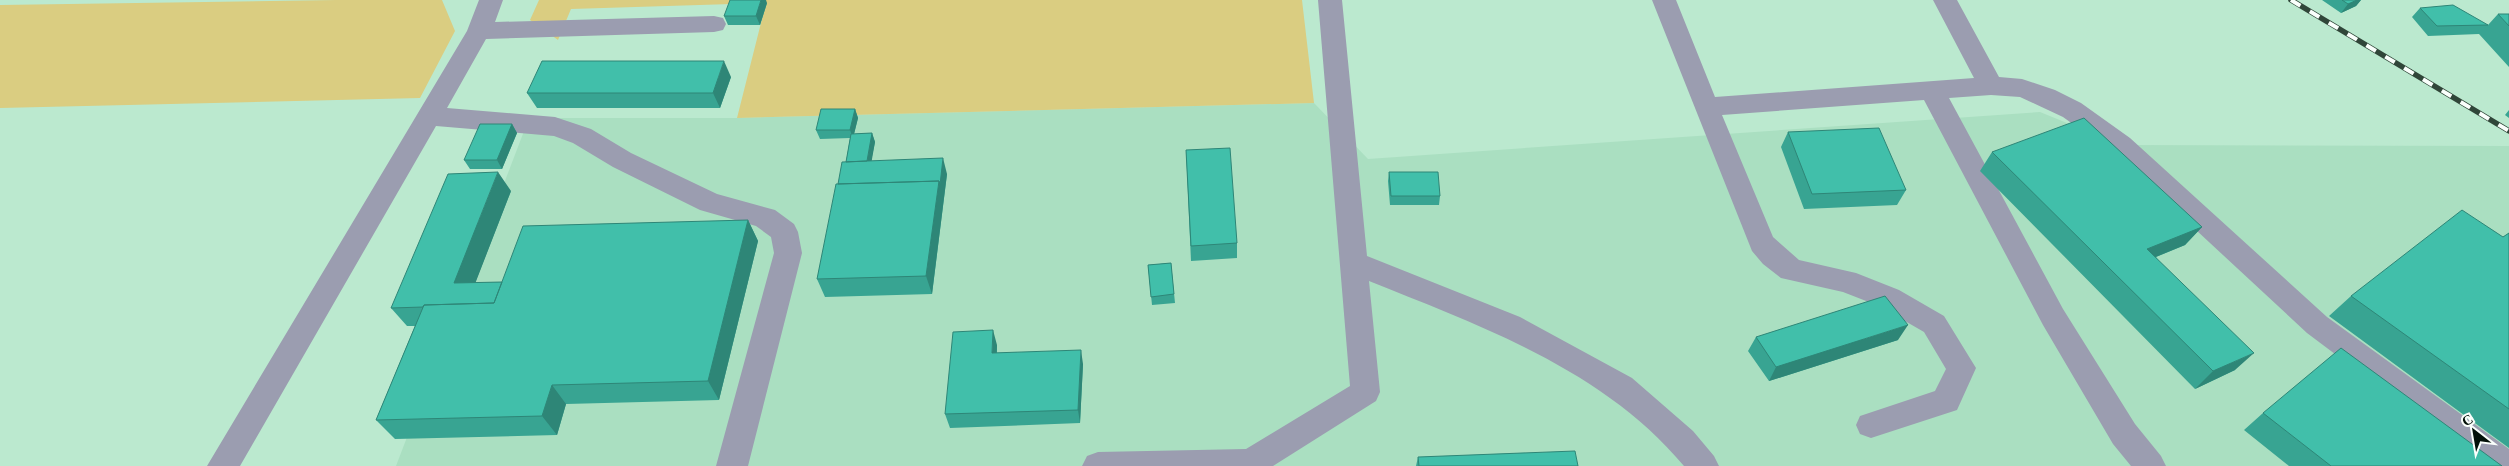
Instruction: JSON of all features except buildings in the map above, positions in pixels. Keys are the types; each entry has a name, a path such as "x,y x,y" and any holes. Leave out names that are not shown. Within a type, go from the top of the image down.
{"street":[{"path":"224,466 479,31 492,0"},
{"path":"1098,466 1251,463 1365,392 1330,0"},
{"path":"1664,0 1762,243 1773,256 1791,270 1846,281 1889,298 1934,324 1960,368 1946,401 1871,425"},
{"path":"1944,0 1991,86"},
{"path":"479,31 714,24"},
{"path":"1706,107 1991,86 2022,88 2046,97 2072,110 2121,145 2317,325 2508,466"},
{"path":"1932,91 2054,317 2124,434 2150,466"},
{"path":"429,116 556,127 582,136 622,160 710,203 765,218 784,232 788,253 732,466"},
{"path":"1352,262 1510,325 1621,388 1682,441 1703,466"}],"shaded area":[{"path":"442,0 455,31 420,98 0,108 0,5"},
{"path":"539,0 1302,0 1314,103 737,118 766,3 571,9 558,40 530,20"},
{"path":"1314,103 1368,159 2040,112 2121,145 2509,146 2509,466 396,466 529,118 737,118"}],"railway":[{"path":"2291,0 2509,131"}]}
